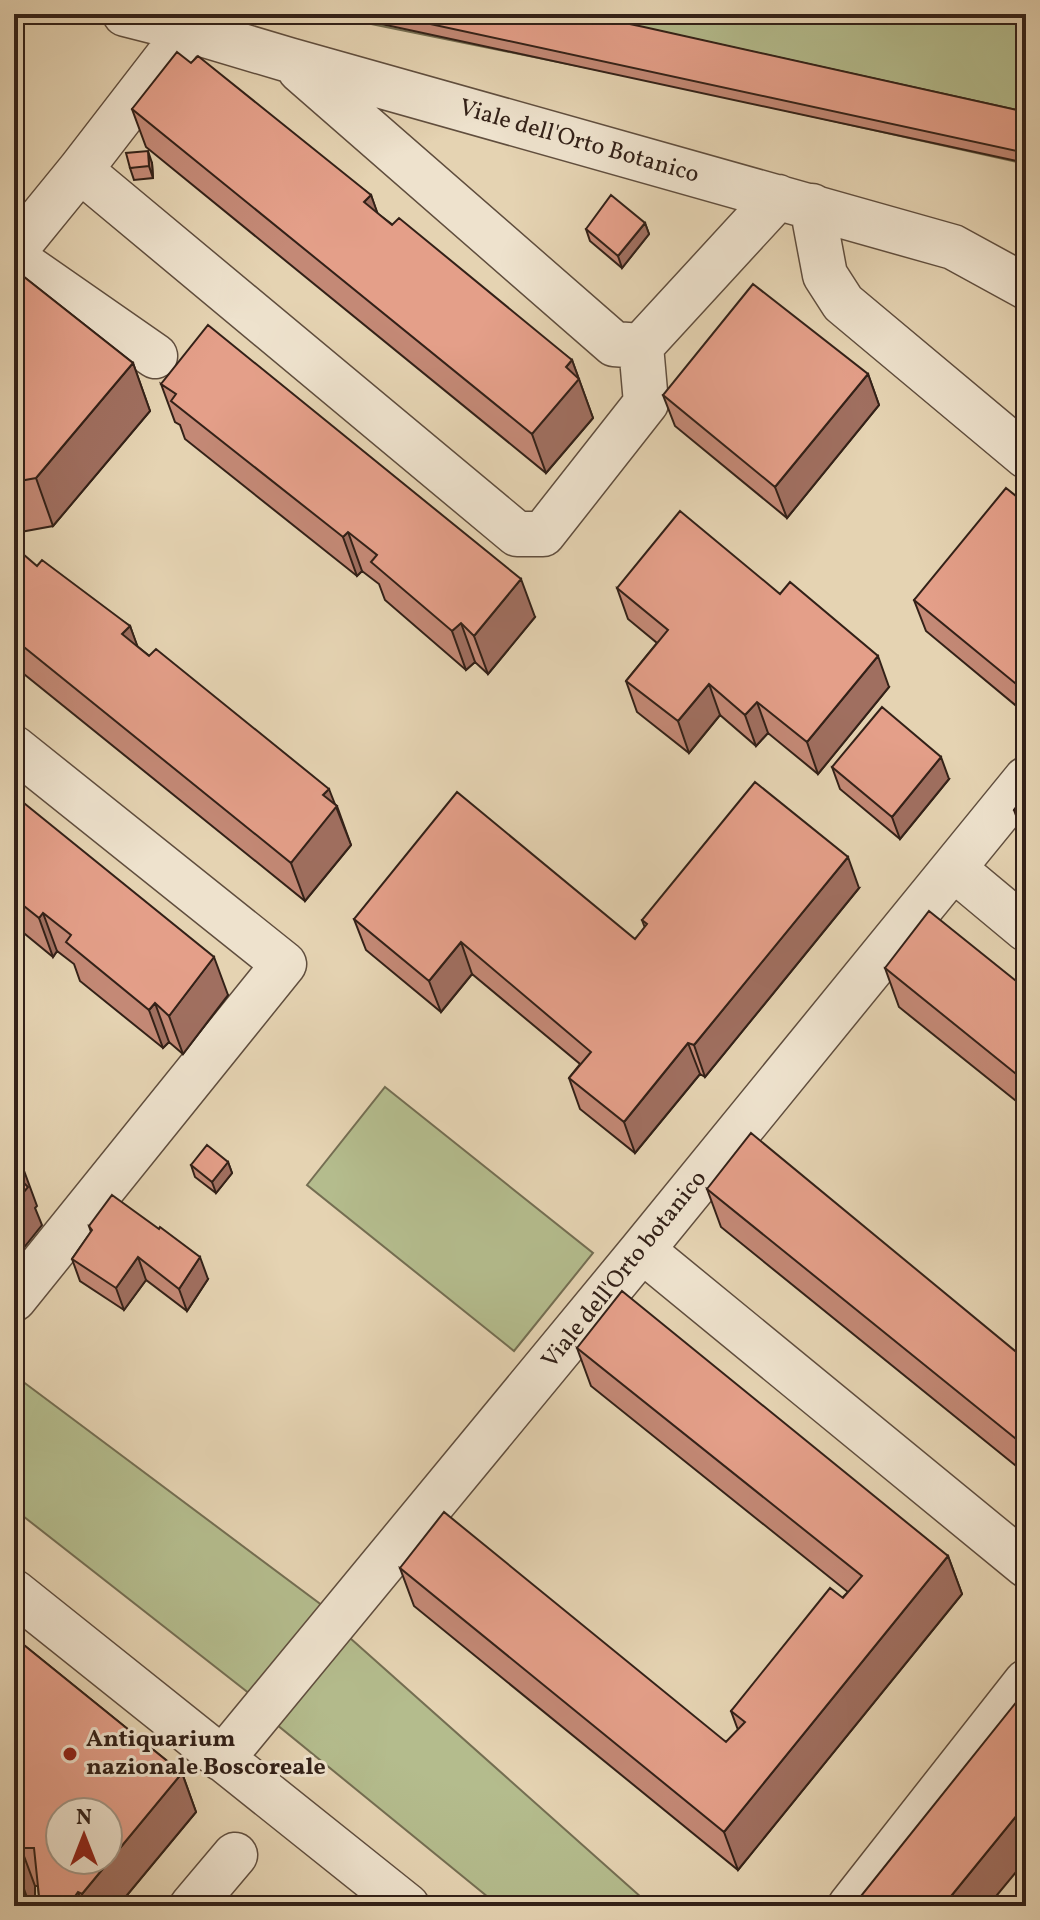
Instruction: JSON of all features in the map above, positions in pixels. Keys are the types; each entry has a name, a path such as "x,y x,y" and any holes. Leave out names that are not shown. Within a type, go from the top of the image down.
{"street":[{"name":"Viale dell'Orto Botanico","path":"125,14 953,247 1026,287"},
{"path":"14,251 188,30"},
{"path":"289,60 614,344 641,346 795,202 825,275 843,303 1026,456"},
{"path":"80,170 517,534 543,534 646,403 641,346"},
{"path":"14,258 155,356"},
{"path":"14,748 284,964 14,1299"},
{"name":"Viale dell'Orto botanico","path":"222,1759 1026,779"},
{"path":"954,869 1026,929"},
{"path":"642,1250 1026,1565"},
{"path":"14,1592 407,1906"},
{"path":"850,1906 1026,1682"},
{"path":"192,1906 235,1855"}],"green space":[{"path":"322,14 1026,14 1026,164 676,86"},
{"path":"385,1087 593,1253 514,1351 307,1185"},
{"path":"14,1375 327,1609 259,1701 14,1509"},
{"path":"350,1638 651,1906 499,1906 276,1724"}],"building":[{"path":"384,14 582,14 644,27 1026,112 1026,153"},
{"path":"177,52 191,63 198,56 371,195 364,202 392,225 399,218 572,360 566,367 579,379 532,434 132,109"},
{"path":"148,151 149,166 130,168 126,153"},
{"path":"611,195 645,223 618,256 586,229"},
{"path":"14,269 133,363 36,478 14,482"},
{"path":"753,284 868,374 775,487 663,395"},
{"path":"208,325 521,579 474,636 461,623 452,631 371,562 377,555 348,532 343,537 171,401 176,394 161,384"},
{"path":"1006,488 1026,504 1026,692 914,600"},
{"path":"680,511 780,594 790,582 878,656 807,742 757,702 745,715 709,684 678,721 626,681 668,630 617,588"},
{"path":"23,554 37,566 42,560 130,626 122,634 149,656 156,649 329,789 323,795 337,806 291,863 14,639 14,565"},
{"path":"882,707 941,757 892,817 832,767"},
{"path":"755,782 848,857 694,1045 688,1043 624,1122 569,1078 591,1052 461,942 429,981 354,919 457,792 635,939 647,924 642,920"},
{"path":"14,795 214,957 169,1016 155,1003 149,1010 66,942 71,935 43,913 39,918 14,898"},
{"path":"1026,795 1026,819 1014,810"},
{"path":"929,911 1026,989 1026,1082 885,968"},
{"path":"751,1133 1026,1360 1026,1447 707,1189"},
{"path":"207,1145 228,1162 212,1182 191,1165"},
{"path":"14,1160 23,1168 16,1175 28,1187 14,1204"},
{"path":"112,1195 200,1257 179,1289 138,1257 116,1288 72,1259 92,1230 89,1226"},
{"path":"622,1291 948,1556 724,1832 400,1568 444,1512 726,1742 745,1722 731,1711 830,1588 843,1598 862,1576 577,1348"},
{"name":"Antiquarium nazionale Boscoreale","path":"14,1637 182,1773 124,1843 124,1796 44,1796 44,1876 97,1876 82,1894 78,1892 68,1906 40,1906 34,1848 21,1848 21,1858 14,1865"},
{"path":"1026,1690 1026,1804 943,1906 853,1906"}],"place":[{"name":"Antiquarium nazionale Boscoreale","path":"70,1754"}]}
